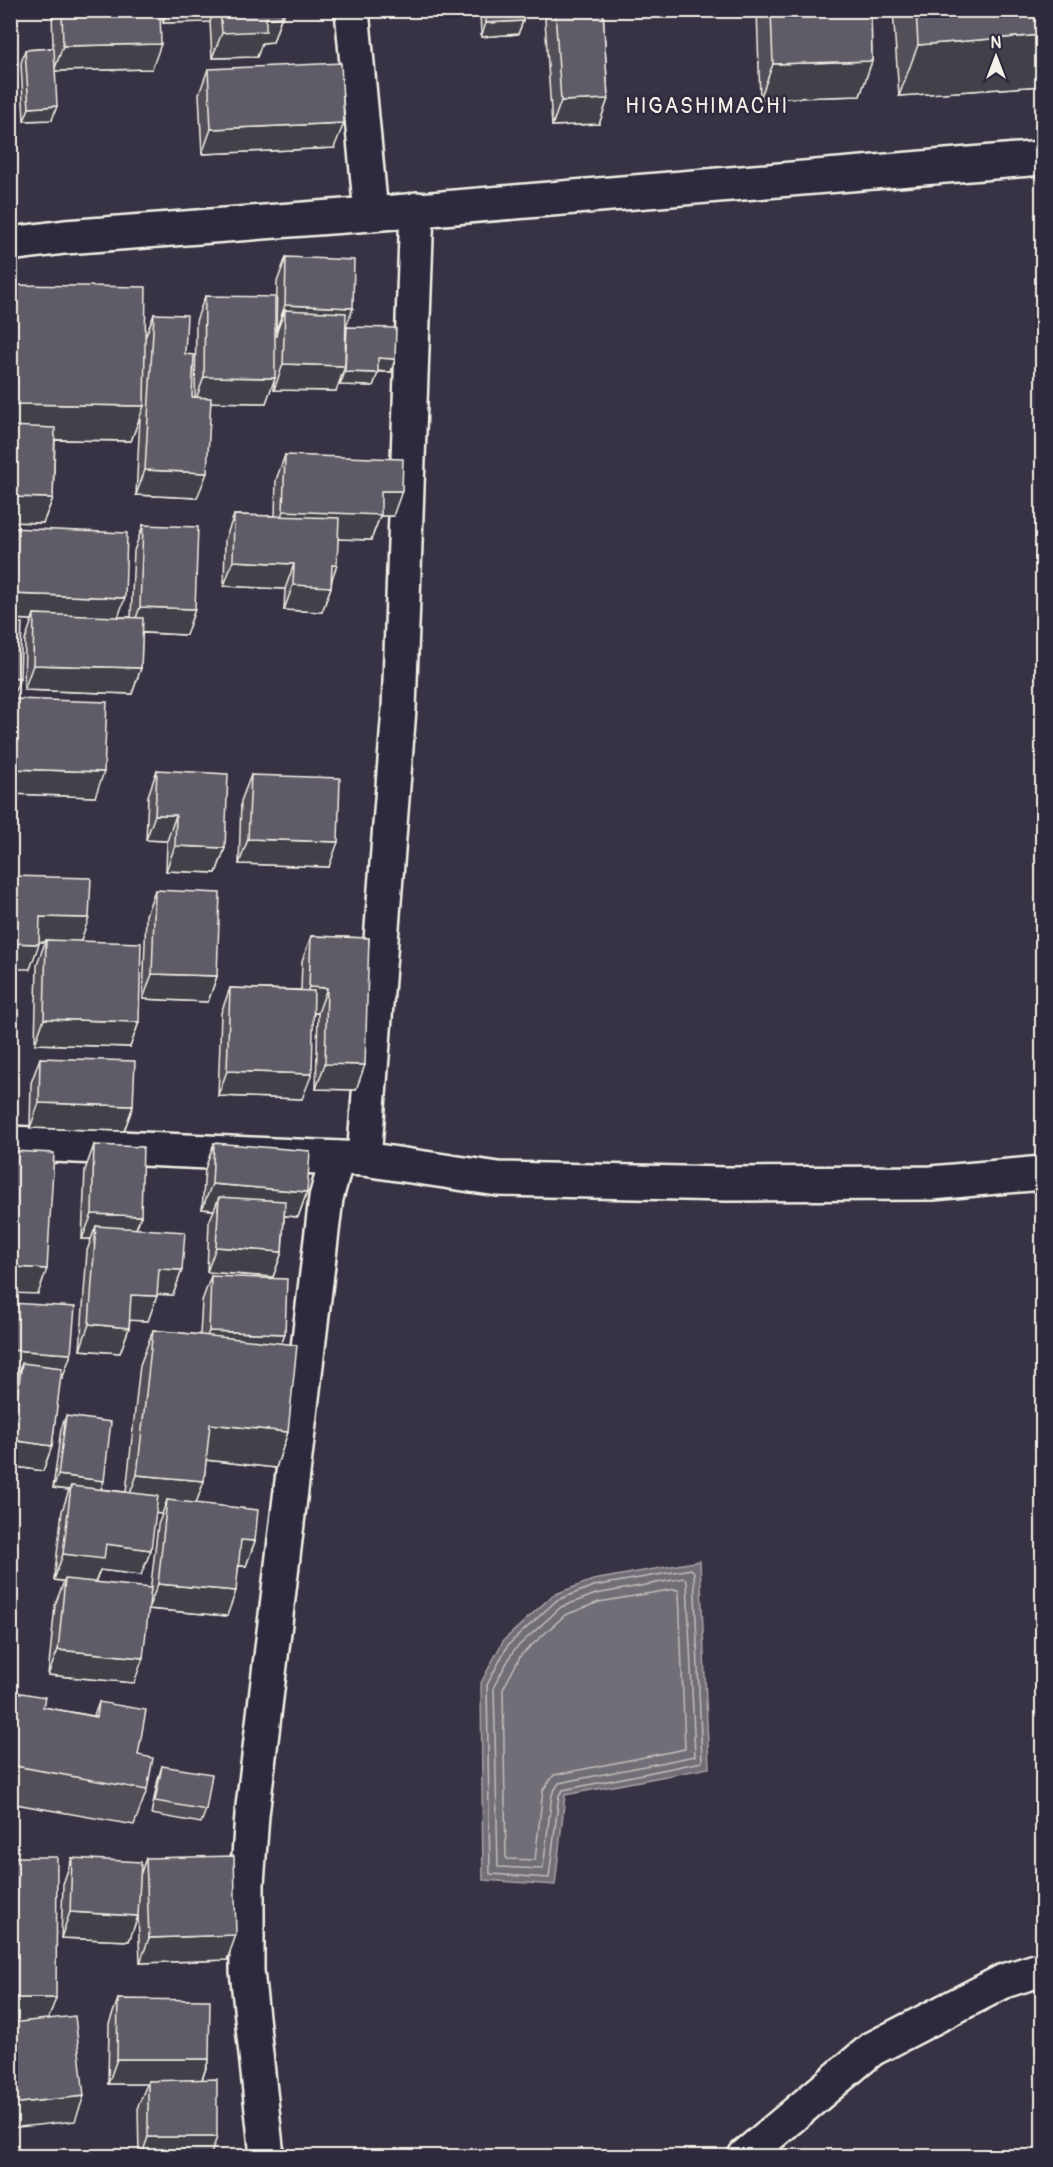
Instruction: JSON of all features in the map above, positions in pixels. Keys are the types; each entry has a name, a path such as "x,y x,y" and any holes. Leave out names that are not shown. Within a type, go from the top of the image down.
{"street":[{"path":"352,10 371,214"},
{"path":"10,244 65,237 1042,158"},
{"path":"267,2157 247,1971 247,1884 255,1791 324,1210 350,1158 399,709 417,209"},
{"path":"10,1143 350,1158 498,1179 658,1183 932,1183 1042,1173"},
{"path":"745,2157 872,2049 1004,1981 1042,1969"}],"water":[{"path":"700,1561 709,1768 565,1795 555,1885 483,1880 481,1683 503,1641 553,1595 593,1580"}],"building":[{"path":"62,10 160,10 161,44 63,46"},
{"path":"220,10 281,10 282,17 266,18 266,31 222,33"},
{"path":"486,10 523,10 523,21 486,23"},
{"path":"555,10 603,10 608,99 561,101"},
{"path":"771,10 871,10 872,61 773,64"},
{"path":"916,10 1042,10 1042,35 918,45"},
{"path":"54,48 57,106 29,108 25,50"},
{"path":"341,63 344,123 211,129 208,69"},
{"path":"286,257 354,260 353,308 285,305"},
{"path":"15,285 146,287 144,406 13,404"},
{"path":"205,296 275,297 275,378 204,377"},
{"path":"285,310 346,313 345,366 283,364"},
{"path":"154,314 187,315 185,354 194,355 192,397 211,398 207,473 145,470"},
{"path":"347,327 396,328 395,359 378,358 378,373 345,372"},
{"path":"10,426 55,428 53,498 10,497"},
{"path":"285,455 403,459 402,491 381,491 381,515 283,511"},
{"path":"234,515 339,518 337,565 332,565 331,587 293,585 294,564 233,561"},
{"path":"143,525 198,527 195,609 140,607"},
{"path":"10,528 127,533 125,598 10,594"},
{"path":"34,614 143,618 141,668 33,665"},
{"path":"10,623 22,623 20,678 10,677"},
{"path":"14,699 107,702 104,772 11,769"},
{"path":"157,770 228,774 225,848 175,846 176,815 155,815"},
{"path":"251,775 340,778 338,842 248,839"},
{"path":"10,876 91,878 89,918 40,917 39,944 10,943"},
{"path":"155,890 220,893 217,976 152,974"},
{"path":"311,936 369,938 365,1065 325,1064 327,988 309,987"},
{"path":"46,940 141,943 139,1022 44,1019"},
{"path":"230,988 314,991 312,1074 227,1071"},
{"path":"40,1058 135,1061 133,1106 39,1103"},
{"path":"214,1143 310,1151 307,1192 212,1184"},
{"path":"94,1145 143,1147 141,1216 92,1214"},
{"path":"10,1151 54,1153 47,1269 16,1267 15,1283 10,1283"},
{"path":"219,1197 285,1201 282,1252 216,1247"},
{"path":"96,1226 185,1232 182,1270 159,1269 157,1296 131,1295 129,1328 89,1324"},
{"path":"211,1276 287,1279 285,1334 209,1331"},
{"path":"11,1303 75,1307 71,1354 10,1350"},
{"path":"153,1330 297,1345 288,1432 210,1424 204,1481 137,1475"},
{"path":"22,1363 62,1368 52,1446 11,1440"},
{"path":"66,1416 111,1422 104,1481 58,1475"},
{"path":"71,1486 158,1496 151,1550 106,1544 104,1559 63,1554"},
{"path":"167,1500 258,1510 255,1541 241,1540 236,1591 158,1584"},
{"path":"65,1579 151,1588 143,1658 58,1650"},
{"path":"10,1691 45,1697 43,1707 97,1717 99,1702 146,1710 138,1755 153,1758 147,1790 10,1765"},
{"path":"162,1766 212,1774 206,1810 155,1801"},
{"path":"234,1856 236,1935 149,1938 146,1858"},
{"path":"10,1857 57,1857 56,1998 10,1998"},
{"path":"72,1858 141,1862 138,1916 70,1912"},
{"path":"118,1999 210,2000 209,2059 117,2059"},
{"path":"75,2016 84,2096 10,2104 10,2023"},
{"path":"217,2079 217,2137 148,2137 148,2081"}],"district":[{"name":"HIGASHIMACHI","path":"707,106"}]}
